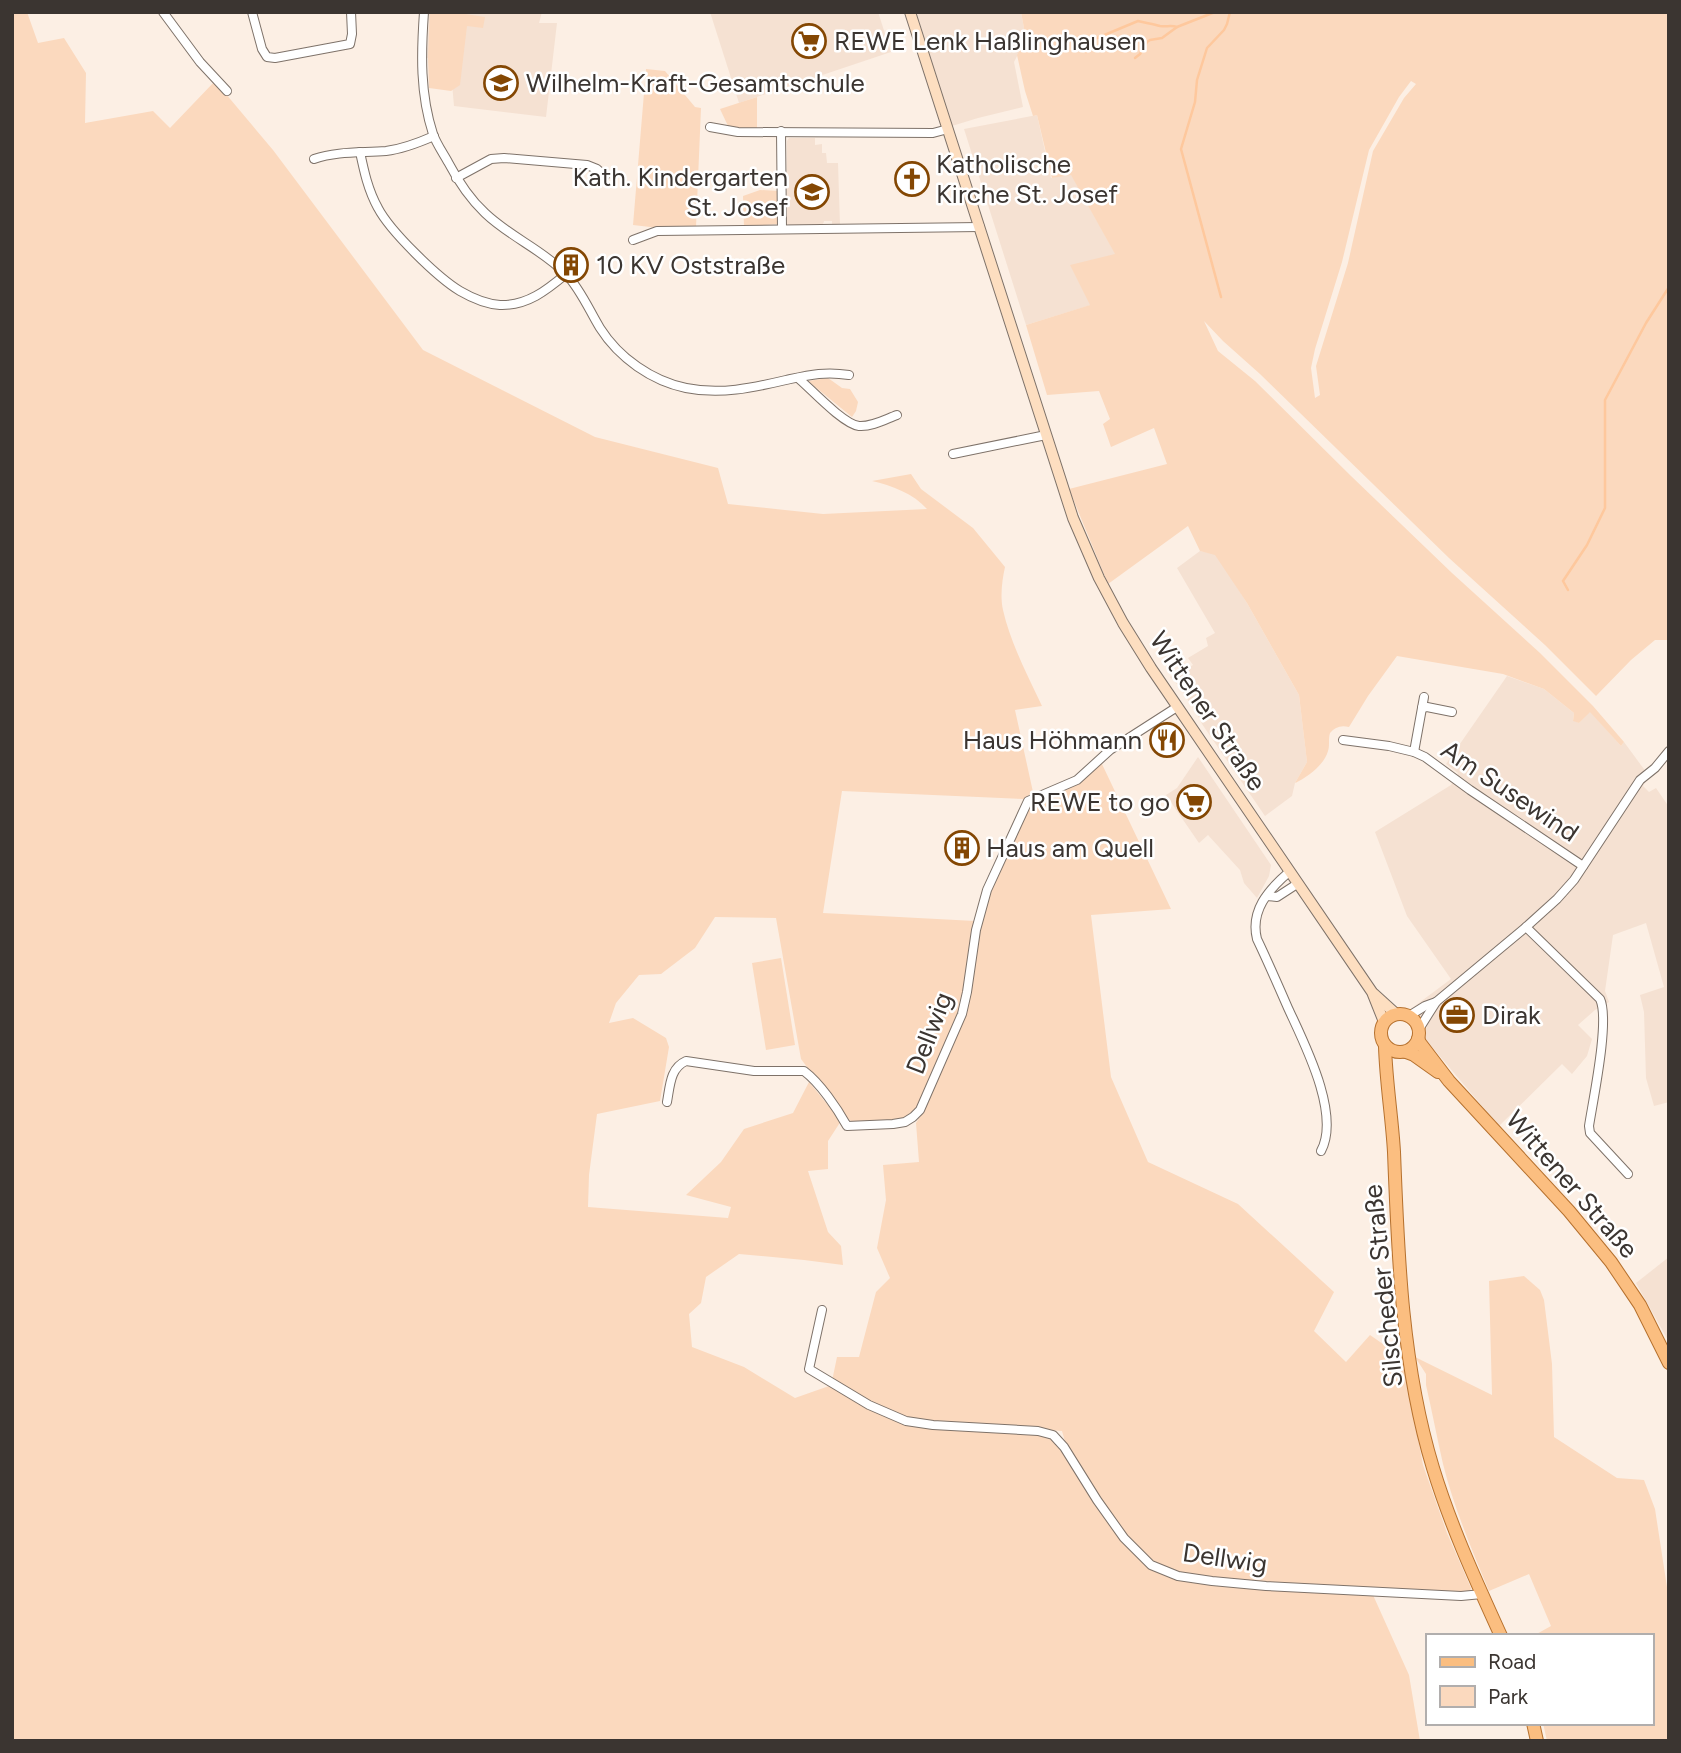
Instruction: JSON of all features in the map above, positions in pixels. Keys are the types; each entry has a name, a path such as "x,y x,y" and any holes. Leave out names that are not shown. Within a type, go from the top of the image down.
{"main road":[{"name":"Wittener Straße","path":"910,12 1073,518 1099,578 1123,624 1151,668 1372,992 1384,1023"},
{"name":"Wittener Straße","path":"1372,992 1402,1015"},
{"path":"1402,1015 1413,1019 1418,1034 1414,1047 1404,1052 1395,1052 1385,1046 1381,1035 1387,1019 1402,1015"},
{"name":"Wittener Straße","path":"1418,1034 1420,1044 1450,1081 1596,1241 1633,1293 1669,1363"},
{"name":"Silscheder Straße","path":"1385,1046 1402,1307 1409,1364 1439,1488 1461,1547 1500,1634"},
{"name":"Wittener Straße","path":"1404,1052 1414,1055 1450,1081"},
{"name":"Silscheder Straße","path":"1389,1085 1398,1058 1404,1052"}],"street":[{"path":"163,12 200,62 227,91"},
{"path":"252,12 262,48 267,57 275,58 350,44 351,12"},
{"path":"424,12 421,52 425,99 434,136 456,178 485,214 566,274 581,293 602,331 622,354 642,369 670,384 699,390 727,391 827,372 849,375"},
{"path":"710,127 738,132 933,132 948,129"},
{"path":"781,131 782,229"},
{"path":"314,159 328,154 404,148 434,136"},
{"path":"360,152 370,192 390,226 457,290 489,303 510,304 537,297 566,274"},
{"path":"456,178 491,159 504,158 587,165 605,176"},
{"path":"633,240 657,231 980,227"},
{"path":"798,378 854,425 866,426 897,415"},
{"path":"953,454 1046,435"},
{"name":"Am Susewind","path":"1414,752 1424,697"},
{"name":"Dellwig","path":"667,1101 672,1075 680,1064 686,1061 754,1071 804,1071 847,1126 893,1124 913,1117 925,1101 959,1024 967,992 976,930 987,890 1028,801 1077,780 1110,750 1177,707"},
{"name":"Am Susewind","path":"1422,708 1452,712"},
{"name":"Am Susewind","path":"1343,740 1414,752 1583,866"},
{"path":"1402,1015 1436,1002 1557,899 1574,880 1640,780 1669,751"},
{"path":"1289,872 1272,886 1256,916 1255,931 1317,1076 1325,1111 1326,1134 1321,1151"},
{"path":"1267,896 1277,897 1297,884"},
{"path":"1526,927 1601,999 1602,1033 1590,1133 1628,1174"},
{"path":"1418,1034 1436,1002"},
{"name":"Dellwig","path":"822,1310 809,1369 869,1405 906,1421 1038,1431 1054,1435 1124,1538 1151,1565 1178,1576 1266,1586 1461,1596 1482,1594"}],"shaded area":[{"name":"Wilhelm-Kraft-Gesamtschule","path":"429,12 542,12 539,23 557,23 546,117 454,106 450,60 427,58"},
{"path":"710,12 878,12 891,52 739,103"},
{"path":"916,12 1021,12 1026,39 1014,62 1023,107 952,126"},
{"path":"1037,115 1051,178 1071,174 1116,255 1091,305 1026,325 964,129"},
{"name":"Kath. Kindergarten St. Josef","path":"789,138 815,138 815,145 822,144 822,153 826,153 827,163 838,163 840,225 832,225 832,221 824,221 823,225 787,224"},
{"path":"1200,551 1216,554 1299,695 1307,762 1295,783 1292,796 1265,816 1179,686 1170,677 1193,665 1188,658 1208,646 1206,638 1215,633 1177,568"},
{"path":"1507,676 1544,689 1574,713 1573,720 1579,723 1590,711 1621,746 1624,742 1649,776 1643,786 1649,792 1656,788 1669,807 1669,1102 1654,1106 1646,1078 1644,1012 1640,995 1664,987 1646,923 1613,935 1605,991 1609,1002 1578,1025 1592,1039 1587,1056 1572,1074 1562,1064 1499,1126 1404,1014 1451,979 1407,916 1375,832 1451,785 1458,773 1446,764"},
{"path":"1198,757 1271,865 1269,876 1257,898 1244,883 1240,870 1208,835 1199,843 1166,795 1177,788"},
{"path":"1669,1257 1669,1342 1636,1283"}],"green space":[{"path":"12,12 27,12 38,43 64,38 86,73 85,123 153,111 170,128 215,81 273,150 423,350 595,437 718,468 728,504 823,514 927,509 902,491 872,481 911,474 921,489 973,528 1005,567 1002,600 1006,622 1042,706 1015,710 1033,792 1024,799 842,791 823,913 975,921 962,1010 912,1117 895,1122 852,1122 840,1111 801,1059 776,918 715,917 695,948 661,974 639,975 616,1003 609,1023 633,1018 666,1038 669,1047 660,1101 597,1114 588,1207 728,1218 731,1207 686,1195 721,1162 744,1129 793,1113 809,1082 841,1121 828,1141 828,1169 808,1171 828,1232 841,1246 843,1265 739,1254 706,1277 701,1303 689,1314 692,1347 744,1367 795,1398 829,1386 882,1415 911,1426 1037,1433 1052,1437 1071,1462 1062,1431 905,1419 883,1410 832,1381 837,1357 859,1357 876,1292 890,1278 877,1248 886,1200 883,1165 919,1162 916,1123 925,1109 967,1007 979,935 992,886 1016,831 1032,805 1080,779 1101,762 1171,909 1091,915 1111,1077 1148,1162 1238,1204 1334,1292 1314,1331 1346,1362 1370,1335 1403,1358 1423,1465 1447,1533 1471,1588 1470,1592 1373,1595 1409,1675 1420,1741 12,1741"},
{"path":"430,12 485,17 483,28 467,26 460,85 451,91 429,88"},
{"path":"1021,12 1669,12 1669,640 1655,640 1596,696 1204,321 1218,351 1255,381 1452,573 1540,653 1593,706 1624,742 1621,746 1590,712 1579,723 1573,721 1574,713 1544,689 1503,674 1397,656 1349,727 1338,727 1330,733 1329,749 1319,766 1295,783 1307,762 1299,695 1247,603 1215,555 1200,551 1188,526 1108,584 1069,489 1167,464 1154,428 1111,447 1103,424 1110,419 1099,391 1047,395 1026,325 1090,305 1070,265 1115,254 1071,175 1052,178 1037,115 1033,116 1017,55 1026,39","holes":["1411,81 1416,84 1404,98 1373,151 1348,263 1316,366 1320,395 1315,398 1311,368 1315,349 1342,262 1369,150 1399,97"]},
{"path":"646,69 665,71 695,107 701,108 696,227 659,228 633,225"},
{"path":"757,97 757,128 729,128 720,109"},
{"path":"760,190 779,191 777,224 744,227 743,196"},
{"path":"828,378 842,388 850,389 858,402 852,417 808,381"},
{"path":"781,958 795,1045 766,1050 752,963"},
{"path":"1524,1276 1540,1290 1544,1300 1552,1364 1554,1437 1617,1478 1644,1480 1655,1509 1669,1600 1669,1741 1547,1741 1543,1725 1653,1725 1653,1634 1537,1634 1551,1626 1529,1574 1489,1591 1464,1529 1443,1464 1426,1374 1415,1357 1492,1395 1489,1281"}],"waterway":[{"path":"1086,52 1090,41 1138,21 1177,27 1215,12"},
{"path":"1221,297 1181,149 1207,48 1224,30 1230,12"},
{"path":"1135,58 1147,42 1162,38 1177,27"},
{"path":"1568,590 1563,581 1587,545 1605,508 1605,400 1646,323 1669,287"}],"place":[{"name":"REWE Lenk Haßlinghausen","path":"809,41"},
{"name":"Wilhelm-Kraft-Gesamtschule","path":"501,83"},
{"name":"Katholische Kirche St. Josef","path":"912,179"},
{"name":"Kath. Kindergarten St. Josef","path":"812,192"},
{"name":"10 KV Oststraße","path":"571,265"},
{"name":"Haus Höhmann","path":"1167,740"},
{"name":"REWE to go","path":"1194,802"},
{"name":"Haus am Quell","path":"962,848"},
{"name":"Dirak","path":"1457,1015"}]}
